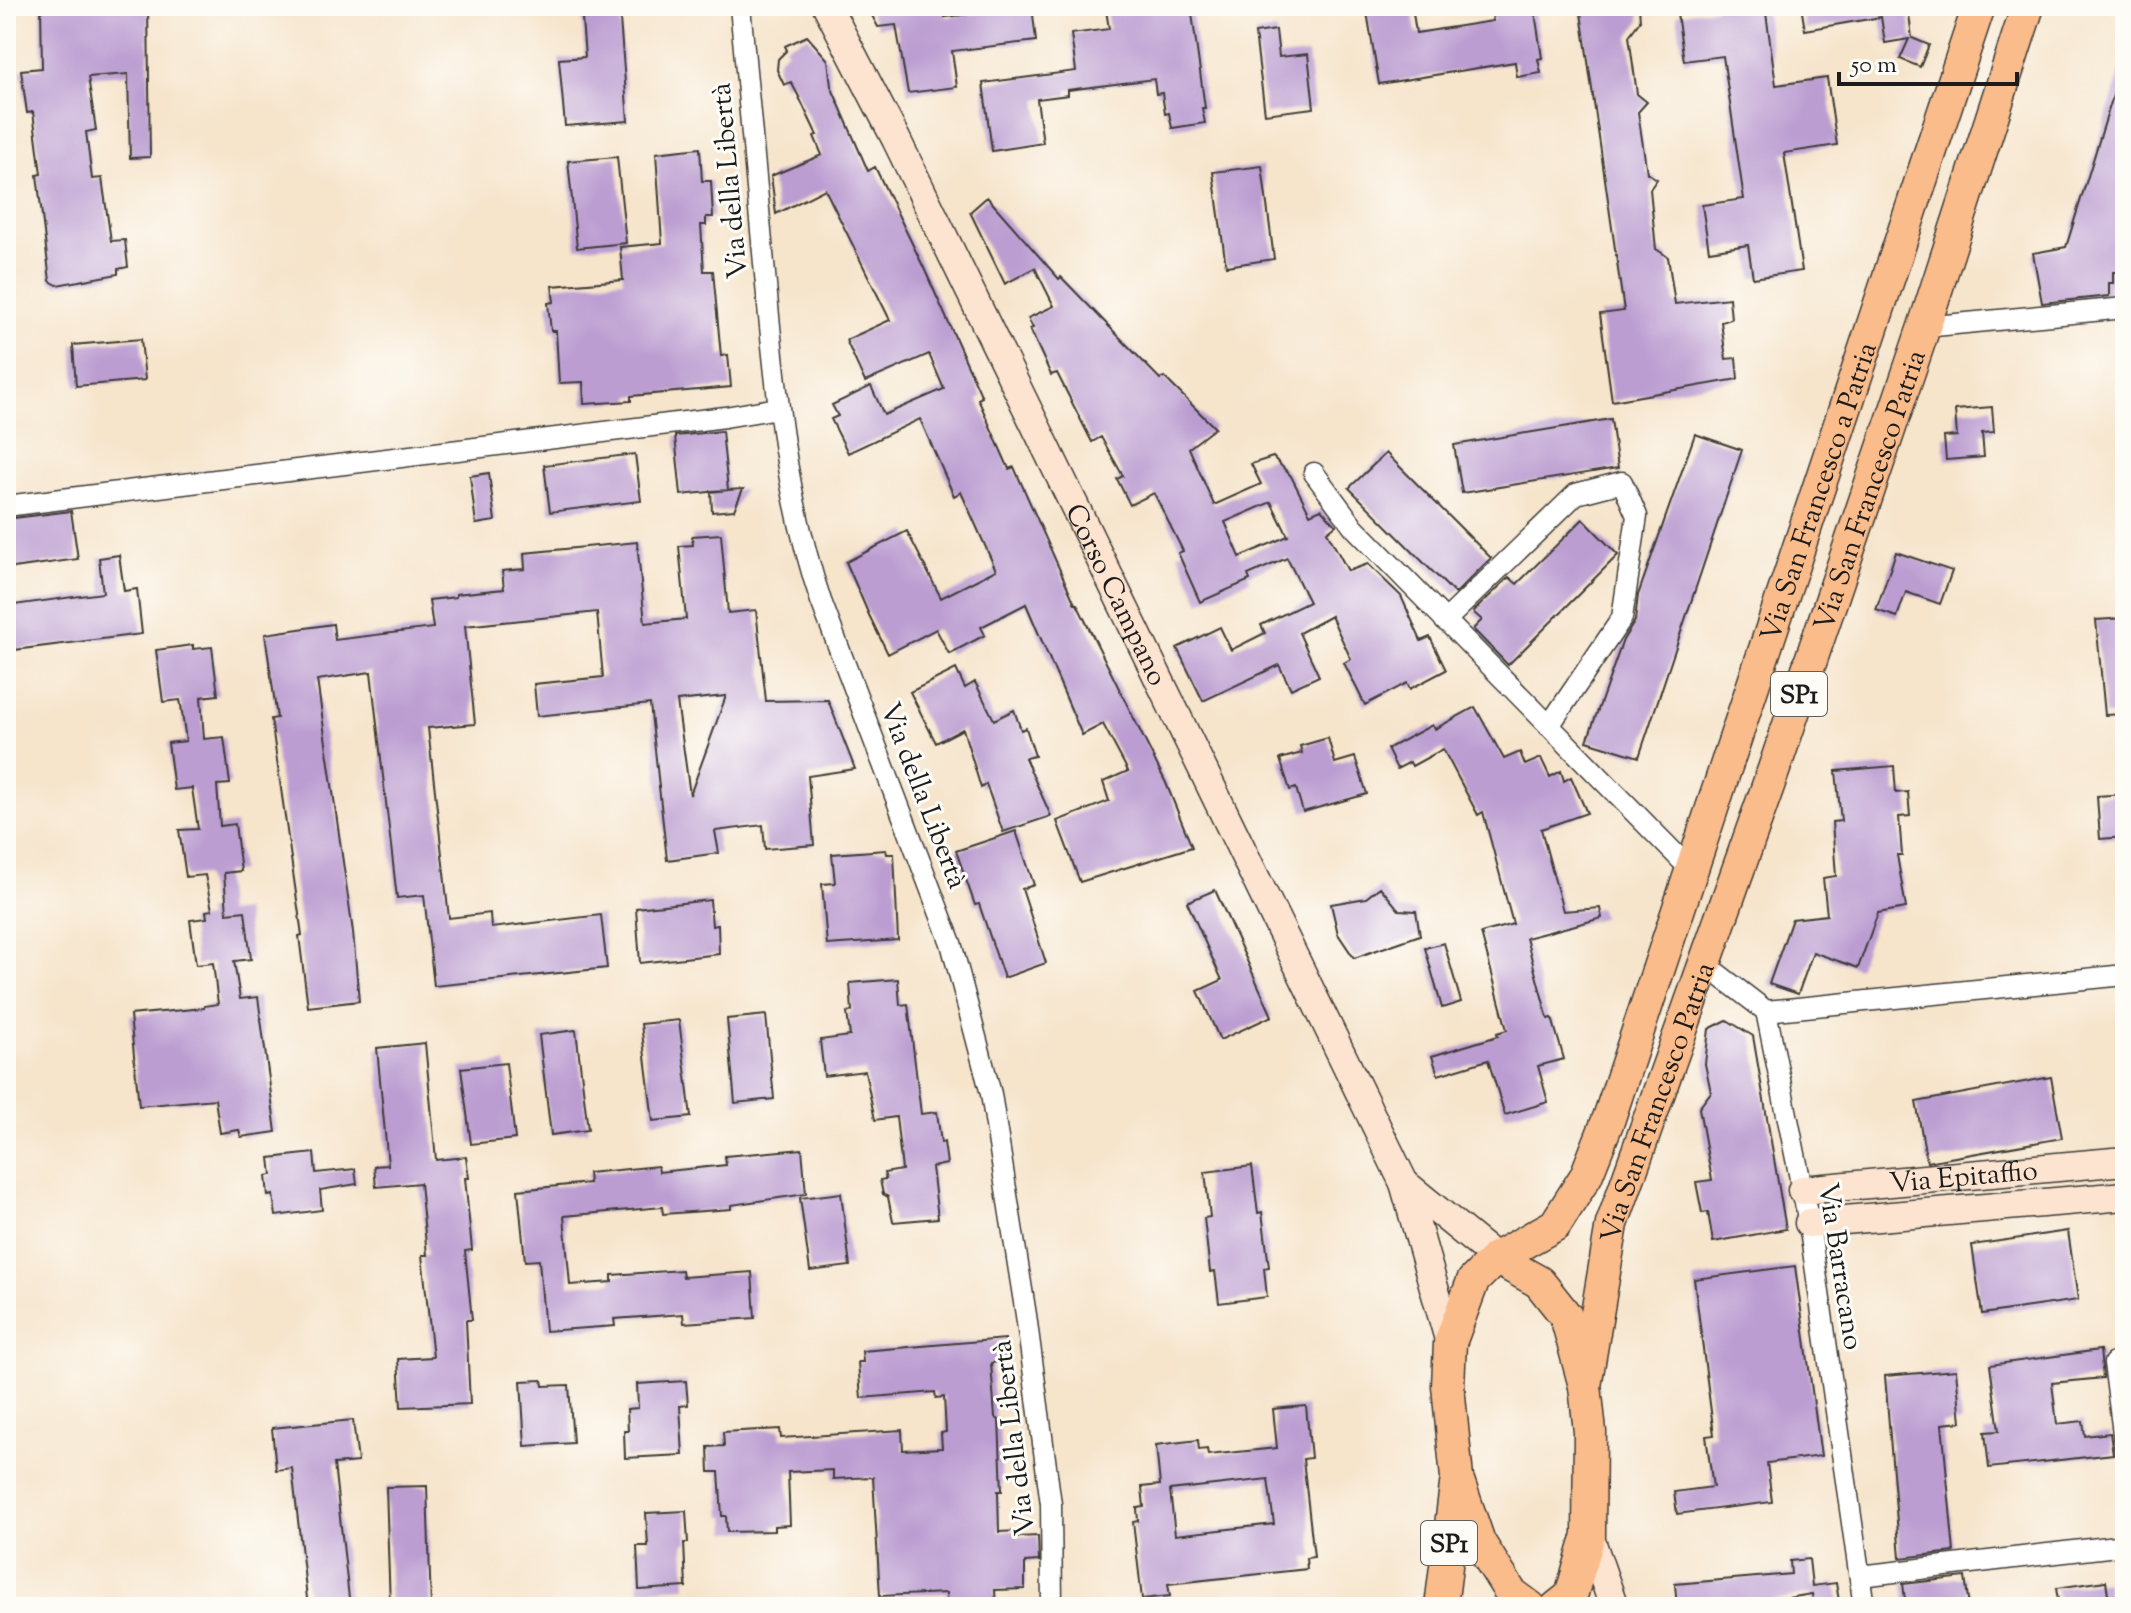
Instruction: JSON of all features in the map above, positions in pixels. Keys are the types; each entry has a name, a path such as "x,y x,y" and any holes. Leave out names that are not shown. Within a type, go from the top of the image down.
{"main road":[{"name":"Corso Campano","path":"827,6 908,164 1404,1183"},
{"name":"Via San Francesco a Patria","path":"1496,1258 1555,1225 1586,1176 1609,1118 1979,6"},
{"name":"Via San Francesco Patria","path":"1585,1386 1612,1224 1706,965 1924,327 2028,6"},
{"name":"Via Epitaffio","path":"1802,1190 2125,1161"},
{"path":"1404,1183 1496,1258 1539,1282 1566,1316 1585,1386 1590,1432 1589,1535 1571,1596 1557,1607"},
{"path":"1404,1183 1450,1343"},
{"name":"Via Epitaffio","path":"1809,1223 2125,1196"},
{"path":"1496,1258 1473,1281 1450,1343 1448,1386 1457,1478 1479,1542 1511,1593 1530,1607"},
{"name":"SP1","path":"1441,1607 1457,1478"},
{"path":"1589,1535 1614,1607"}],"street":[{"name":"Via della Libertà","path":"740,6 778,408 792,503 806,557 951,943 991,1094 1026,1315 1051,1504 1052,1607"},
{"path":"1924,327 2125,308"},
{"path":"6,506 778,408"},
{"path":"1314,473 1354,527 1692,871"},
{"path":"1445,621 1576,494 1622,482 1637,516 1622,618 1549,726"},
{"path":"1706,965 1766,1011 2125,975"},
{"name":"Via Barracano","path":"1766,1011 1809,1223 1864,1607"},
{"path":"2114,1363 2125,1449"},
{"path":"1860,1576 2125,1545"}],"building":[{"path":"41,6 148,6 150,157 130,158 128,74 88,77 96,130 86,132 92,179 102,178 111,241 125,240 128,267 118,269 118,274 57,285 50,281 33,112 27,113 21,70 42,68"},
{"path":"581,6 619,6 628,121 565,126 559,59 585,57"},
{"path":"867,6 945,6 945,17 1032,6 1036,41 952,51 957,87 908,93 896,25 878,27"},
{"path":"1133,6 1191,6 1205,123 1172,128 1169,113 1165,114 1162,93 1156,94 1154,79 1068,90 1068,95 1037,99 1043,143 992,151 983,83 1076,71 1071,34 1109,29 1106,10"},
{"path":"1366,6 1412,6 1416,33 1493,21 1491,6 1534,6 1542,58 1538,59 1541,73 1517,77 1515,62 1379,84"},
{"path":"1580,6 1639,6 1640,21 1629,36 1637,94 1647,102 1638,112 1647,173 1657,179 1650,189 1656,249 1668,257 1675,304 1729,298 1731,319 1721,322 1726,359 1736,358 1738,379 1612,401 1600,314 1624,311"},
{"path":"1716,6 1765,6 1776,85 1827,78 1837,145 1784,153 1802,271 1753,278 1748,245 1709,251 1702,205 1744,199 1723,56 1684,61 1677,14"},
{"path":"1801,6 1908,6 1912,38 1929,45 1920,67 1900,59 1909,39 1885,43 1881,17 1805,30"},
{"path":"1276,30 1279,57 1308,54 1314,108 1265,114 1255,33"},
{"path":"807,36 828,60 831,86 868,171 875,167 923,266 982,397 978,399 1009,469 1014,467 1075,604 1166,783 1192,847 1080,882 1057,821 1109,801 1103,782 1128,771 1103,724 1082,735 1026,604 981,627 985,635 949,654 936,629 888,654 869,615 846,562 907,531 941,598 996,570 961,492 954,496 920,419 848,453 831,419 838,416 832,405 871,386 884,415 944,389 929,354 865,382 846,340 890,320 825,189 776,214 771,176 822,155 814,136 817,135 798,95 791,82 784,85 777,70 778,59 787,50 785,46"},
{"path":"2121,70 2125,71 2125,272 2113,272 2109,296 2042,303 2033,253 2066,247"},
{"path":"700,148 702,181 711,181 713,217 706,217 706,225 701,225 704,271 713,271 721,356 728,355 731,387 631,396 631,401 584,404 583,382 559,383 556,331 551,331 548,303 554,302 552,286 623,280 620,247 662,243 656,153"},
{"path":"617,157 626,243 577,248 568,161"},
{"path":"1262,166 1274,259 1226,266 1213,172"},
{"path":"987,197 1059,279 1061,277 1160,379 1164,377 1215,428 1189,448 1214,505 1261,484 1251,464 1273,457 1291,476 1310,514 1321,509 1336,525 1327,532 1348,571 1368,564 1401,596 1421,641 1430,637 1446,670 1410,689 1407,683 1365,705 1344,663 1351,659 1331,616 1299,633 1319,676 1291,689 1279,665 1203,701 1177,648 1220,627 1231,650 1265,633 1261,625 1309,602 1287,558 1248,575 1250,580 1200,602 1178,553 1183,551 1154,493 1130,505 1117,479 1123,476 1101,437 1092,442 1057,373 1051,375 1028,318 1054,306 1035,268 1005,284 970,212","holes":["1271,502 1288,536 1240,557 1225,522"]},
{"path":"141,339 145,380 76,386 73,345"},
{"path":"1992,407 1994,432 1982,433 1984,457 1946,460 1944,437 1957,436 1955,410"},
{"path":"1611,419 1618,468 1462,493 1454,445"},
{"path":"722,431 728,490 681,495 675,436"},
{"path":"1695,434 1742,450 1639,757 1587,741 1623,640 1635,621 1638,595"},
{"path":"1386,453 1491,558 1455,594 1349,488"},
{"path":"635,454 641,501 550,512 544,465"},
{"path":"489,473 495,521 476,524 470,476"},
{"path":"743,489 734,510 712,512 711,491"},
{"path":"71,511 78,559 6,569 6,519"},
{"path":"1583,519 1618,555 1508,665 1473,629 1482,620 1473,612 1509,577 1517,584"},
{"path":"721,534 728,613 756,610 766,701 828,700 855,769 808,776 814,845 765,849 763,825 715,831 719,853 667,860 650,704 537,716 534,684 603,677 597,612 465,626 475,724 428,728 449,918 490,913 491,928 601,915 607,968 434,986 424,895 397,898 371,672 317,680 353,932 359,1001 308,1007 299,936 302,935 271,719 277,718 265,634 333,624 335,640 433,628 429,600 504,589 502,571 525,569 524,553 637,542 645,623 686,619 679,546 693,545 692,536","holes":["726,696 690,795 677,701"]},
{"path":"1896,552 1952,571 1940,604 1906,592 1897,617 1876,610"},
{"path":"119,555 124,591 137,589 142,634 6,651 6,606 103,593 99,558"},
{"path":"2125,618 2125,714 2105,715 2096,620"},
{"path":"193,645 193,649 212,647 218,695 201,697 204,739 224,737 230,784 217,785 220,826 235,824 241,871 224,873 227,913 245,911 251,959 234,961 240,999 258,997 276,1132 241,1137 239,1130 220,1133 215,1099 139,1106 130,1015 218,1004 213,963 196,965 190,920 207,918 206,911 212,910 205,875 186,877 179,830 198,829 192,788 174,790 168,743 186,741 181,705 180,700 163,702 156,650"},
{"path":"956,669 965,688 975,682 994,720 1014,710 1021,730 1026,728 1035,756 1025,758 1051,816 1003,832 986,784 981,788 963,729 936,743 910,692"},
{"path":"1475,707 1504,759 1520,752 1525,765 1541,758 1550,777 1561,771 1564,781 1571,777 1587,813 1541,829 1563,911 1600,908 1602,918 1526,938 1548,1019 1552,1018 1564,1059 1538,1066 1548,1102 1505,1115 1488,1060 1438,1075 1432,1056 1498,1036 1497,1033 1507,1030 1481,933 1513,924 1483,812 1478,815 1443,749 1412,766 1410,762 1397,769 1387,749 1432,725 1435,729"},
{"path":"1328,738 1335,763 1355,757 1367,794 1303,812 1296,788 1290,790 1280,759 1302,753 1300,746"},
{"path":"1894,766 1896,793 1908,792 1910,816 1899,817 1902,855 1897,855 1906,908 1878,913 1858,968 1813,952 1798,994 1769,984 1792,919 1827,915 1823,878 1836,876 1832,822 1841,821 1836,771"},
{"path":"2125,794 2125,837 2100,839 2097,796"},
{"path":"1016,831 1034,885 1022,889 1046,963 1004,978 979,904 975,905 956,851"},
{"path":"886,850 887,854 894,854 898,940 827,945 822,884 835,883 832,854"},
{"path":"1380,887 1399,910 1416,911 1420,935 1354,958 1338,934 1331,904 1366,898"},
{"path":"1215,890 1272,1016 1220,1040 1198,991 1222,980 1187,902"},
{"path":"710,900 712,926 718,925 719,954 640,963 636,908"},
{"path":"1444,943 1461,1002 1442,1008 1425,948"},
{"path":"898,979 900,1005 908,1004 921,1114 937,1112 947,1164 932,1167 938,1218 893,1222 888,1197 883,1194 880,1180 886,1179 884,1173 902,1170 896,1117 875,1120 865,1071 824,1076 820,1040 850,1036 847,1013 852,1011 850,983"},
{"path":"766,1015 774,1099 735,1103 727,1019"},
{"path":"679,1020 691,1117 653,1121 641,1024"},
{"path":"1727,1020 1753,1036 1786,1229 1713,1242 1708,1212 1702,1213 1696,1182 1712,1180 1699,1108 1711,1092 1705,1064 1709,1029"},
{"path":"576,1030 588,1130 551,1135 539,1035"},
{"path":"425,1043 436,1160 466,1157 469,1178 465,1178 472,1250 465,1251 472,1320 466,1320 470,1404 401,1407 398,1359 433,1357 422,1255 427,1255 420,1183 376,1187 374,1166 388,1165 377,1048"},
{"path":"506,1063 515,1139 471,1144 461,1068"},
{"path":"2051,1077 2062,1138 1927,1162 1916,1102"},
{"path":"802,1149 806,1194 731,1205 731,1209 663,1214 662,1207 564,1216 570,1285 612,1282 612,1275 682,1270 683,1277 752,1272 755,1318 684,1323 683,1314 614,1319 615,1326 545,1331 539,1260 525,1261 518,1190 589,1183 588,1173 658,1166 659,1172 726,1165 725,1156"},
{"path":"314,1153 316,1173 355,1169 357,1184 320,1190 322,1210 276,1216 273,1195 268,1196 266,1176 272,1175 270,1158"},
{"path":"1252,1166 1269,1267 1264,1268 1267,1297 1219,1303 1215,1271 1210,1272 1204,1218 1210,1217 1205,1172"},
{"path":"841,1193 850,1266 810,1271 800,1198"},
{"path":"2068,1231 2078,1300 1982,1314 1972,1245"},
{"path":"1795,1266 1821,1456 1767,1463 1772,1502 1677,1514 1674,1492 1713,1487 1706,1436 1714,1435 1694,1279"},
{"path":"1005,1339 1007,1361 991,1363 995,1417 999,1420 1002,1491 998,1491 999,1532 1018,1531 1018,1537 1038,1536 1039,1561 1025,1562 1025,1589 995,1590 996,1607 947,1607 946,1593 880,1596 873,1477 833,1479 833,1470 788,1472 790,1525 774,1526 774,1531 727,1532 726,1516 722,1516 719,1472 709,1472 708,1447 724,1446 723,1432 780,1429 781,1438 902,1430 903,1450 942,1448 941,1433 946,1432 944,1397 936,1398 935,1392 861,1398 858,1362 863,1362 862,1351"},
{"path":"2100,1350 2103,1378 2052,1383 2057,1424 2083,1421 2085,1436 2110,1433 2113,1454 1989,1468 1985,1432 1999,1431 1990,1365"},
{"path":"1956,1370 1961,1422 1942,1424 1954,1552 1900,1558 1885,1376"},
{"path":"542,1380 543,1386 569,1385 573,1443 525,1446 521,1381"},
{"path":"686,1381 688,1405 680,1406 683,1455 625,1458 627,1409 638,1408 637,1384"},
{"path":"1306,1406 1311,1458 1303,1459 1314,1557 1306,1558 1307,1569 1168,1584 1170,1596 1142,1599 1133,1522 1138,1521 1137,1508 1144,1507 1142,1487 1160,1485 1156,1445 1198,1440 1199,1450 1207,1449 1208,1455 1277,1448 1273,1409","holes":["1268,1479 1274,1524 1175,1535 1170,1490"]},
{"path":"353,1420 358,1462 334,1464 350,1607 308,1607 292,1468 276,1470 272,1428"},
{"path":"427,1486 431,1607 390,1607 386,1487"},
{"path":"686,1511 686,1587 639,1590 637,1546 648,1546 646,1513"},
{"path":"1809,1559 1812,1586 1836,1583 1840,1607 1814,1607 1812,1594 1776,1600 1677,1607 1675,1584 1791,1574 1790,1561"},
{"path":"1965,1577 1969,1607 1906,1607 1903,1584"},
{"path":"2106,1581 2110,1607 2059,1607 2056,1588"}]}
